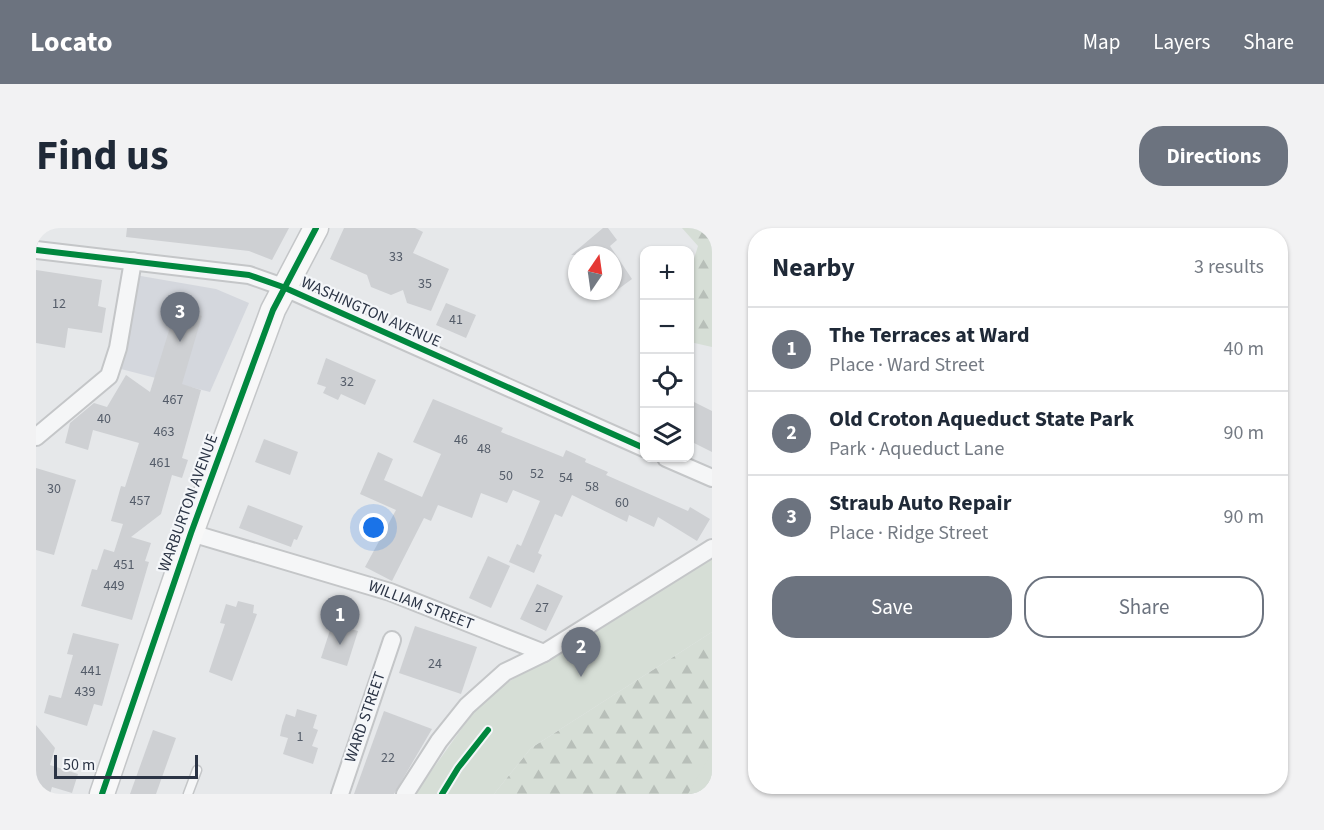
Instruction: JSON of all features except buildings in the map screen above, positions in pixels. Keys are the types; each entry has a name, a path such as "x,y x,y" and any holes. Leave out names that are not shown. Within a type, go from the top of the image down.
{"street":[{"name":"WARBURTON AVENUE","path":"102,794 191,533 283,287 316,228"},
{"name":"WASHINGTON AVENUE","path":"36,250 249,275 283,287 640,446"},
{"path":"36,437 109,376 118,348 133,261"},
{"path":"675,462 712,478"},
{"name":"WILLIAM STREET","path":"191,533 390,592 544,653"},
{"path":"405,794 439,741 467,706 505,672 544,653 712,548"},
{"name":"WARD STREET","path":"340,794 392,640"}],"lane":[{"path":"188,794 197,770"}],"shaded area":[{"path":"135,275 216,289 249,303 210,392 121,369"}],"green space":[{"path":"682,228 712,228 712,347 694,343 694,258 698,246"},
{"path":"712,555 712,632 531,748 494,794 415,794 472,714 502,686"},
{"path":"712,632 712,794 494,794 531,748"},
{"path":"712,752 712,794 688,794"}],"cycle path":[{"path":"102,794 191,533 273,310 316,228"},
{"path":"36,250 249,275 283,287 640,446"},
{"path":"442,794 458,768 488,730"}],"place":[{"name":"Straub Auto Repair","path":"180,342"},
{"name":"The Terraces at Ward","path":"340,645"},
{"name":"Old Croton Aqueduct State Park","path":"581,677"}]}
